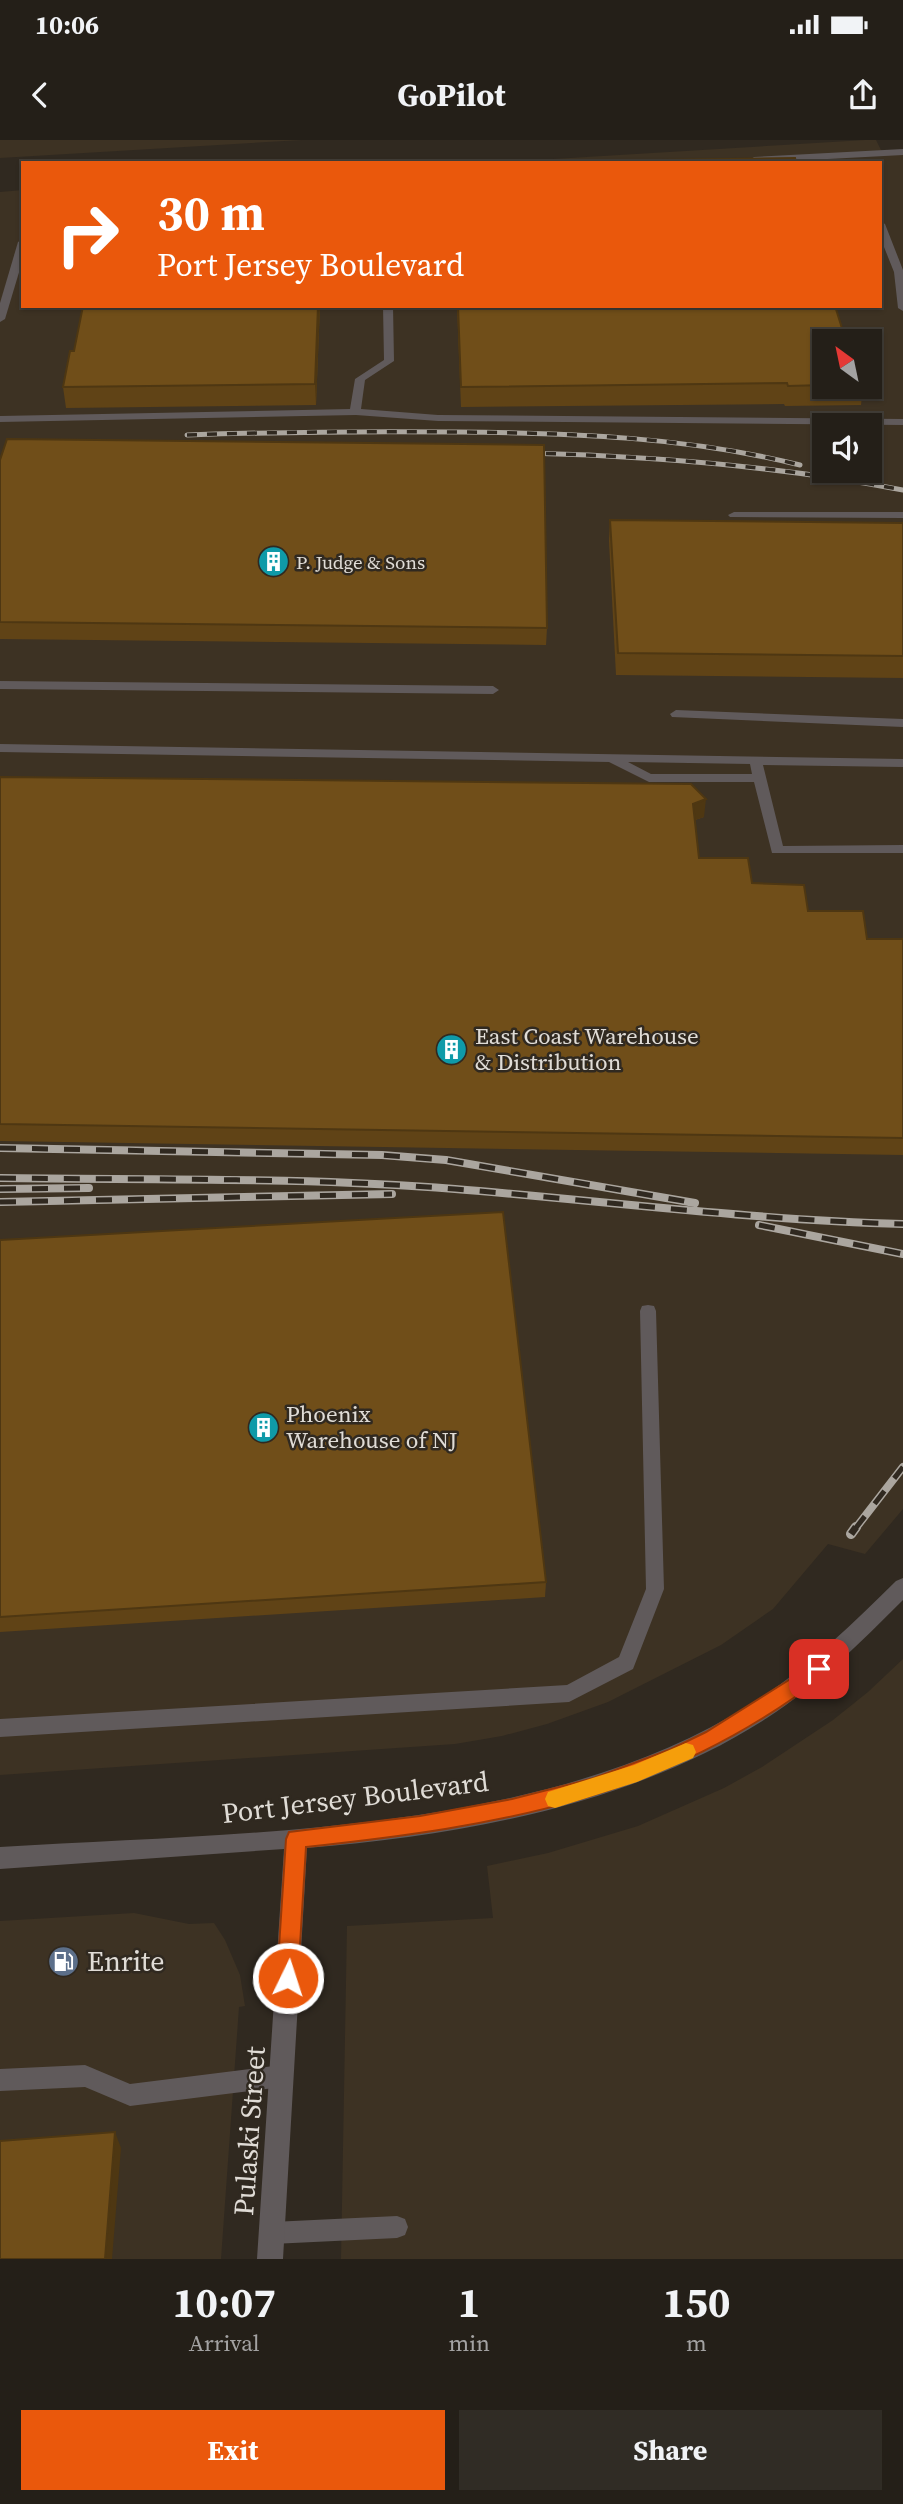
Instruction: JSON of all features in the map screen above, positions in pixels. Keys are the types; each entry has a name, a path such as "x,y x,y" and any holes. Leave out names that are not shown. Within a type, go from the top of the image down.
{"street":[{"name":"Port Jersey Boulevard","path":"0,1858 296,1839 420,1826 556,1799 647,1769 713,1738 786,1694 849,1644 903,1587"},
{"name":"Pulaski Street","path":"271,2259 296,1839"}],"lane":[{"path":"746,160 859,158 903,152"},
{"path":"882,230 899,272 903,308"},
{"path":"0,319 21,249"},
{"path":"355,412 360,379 388,360 388,308"},
{"path":"0,418 355,412 438,418 903,422"},
{"path":"734,515 903,515"},
{"path":"0,685 493,690"},
{"path":"676,713 903,723"},
{"path":"0,748 903,763"},
{"path":"610,758 649,778 759,778"},
{"path":"755,761 777,850 903,849"},
{"path":"0,1728 569,1693 626,1663 655,1589 648,1311"},
{"path":"0,2080 85,2076 130,2095 282,2076"},
{"path":"272,2233 397,2227"}],"shaded area":[{"path":"0,140 302,140 0,158"},
{"path":"865,140 876,140 883,154 903,154 903,1509 865,1554 828,1544 773,1609 721,1645 608,1702 547,1724 502,1736 455,1744 0,1775 0,192 21,190 21,308 882,308 882,161 519,161"},
{"path":"903,1659 903,2259 341,2259 347,1926 493,1918 487,1866 548,1853 638,1826 724,1788 762,1767 833,1720"},
{"path":"134,1913 189,1924 214,1923 225,1940 240,1975 245,2006 239,2007 221,2259 0,2259 0,1921"}],"building":[{"path":"795,158 796,161 589,161"},
{"path":"83,308 318,308 315,384 63,387 70,351 74,351"},
{"path":"458,308 836,308 842,329 812,329 812,385 788,386 787,383 461,387"},
{"name":"P. Judge & Sons","path":"7,439 544,445 547,628 0,622 0,460"},
{"path":"610,520 903,523 903,656 618,653"},
{"name":"East Coast Warehouse & Distribution","path":"0,777 691,784 706,799 693,804 699,858 748,858 752,883 804,885 808,911 863,911 867,939 903,939 903,1138 0,1124"},
{"name":"Phoenix Warehouse of NJ","path":"503,1212 546,1582 0,1617 0,1240"},
{"path":"115,2132 105,2259 0,2259 0,2141"}],"railway":[{"path":"187,435 288,432 587,435 715,448 800,465"},
{"path":"526,453 715,464 903,490"},
{"path":"0,1148 382,1155 446,1160 695,1203"},
{"path":"0,1178 398,1185 735,1214 903,1224"},
{"path":"0,1189 89,1188"},
{"path":"0,1202 392,1194"},
{"path":"759,1225 903,1254"},
{"path":"855,1529 903,1467"},
{"path":"851,1534 856,1527"}],"slow traffic":[{"path":"555,1799 637,1773 686,1752"}],"place":[{"name":"P. Judge & Sons","path":"273,562"},
{"name":"East Coast Warehouse & Distribution","path":"452,1049"},
{"name":"Phoenix Warehouse of NJ","path":"263,1427"},
{"name":"Enrite","path":"64,1961"}],"route":[{"path":"288,1978 296,1839 420,1826 512,1809 594,1788 678,1756 749,1719 819,1669"}]}
